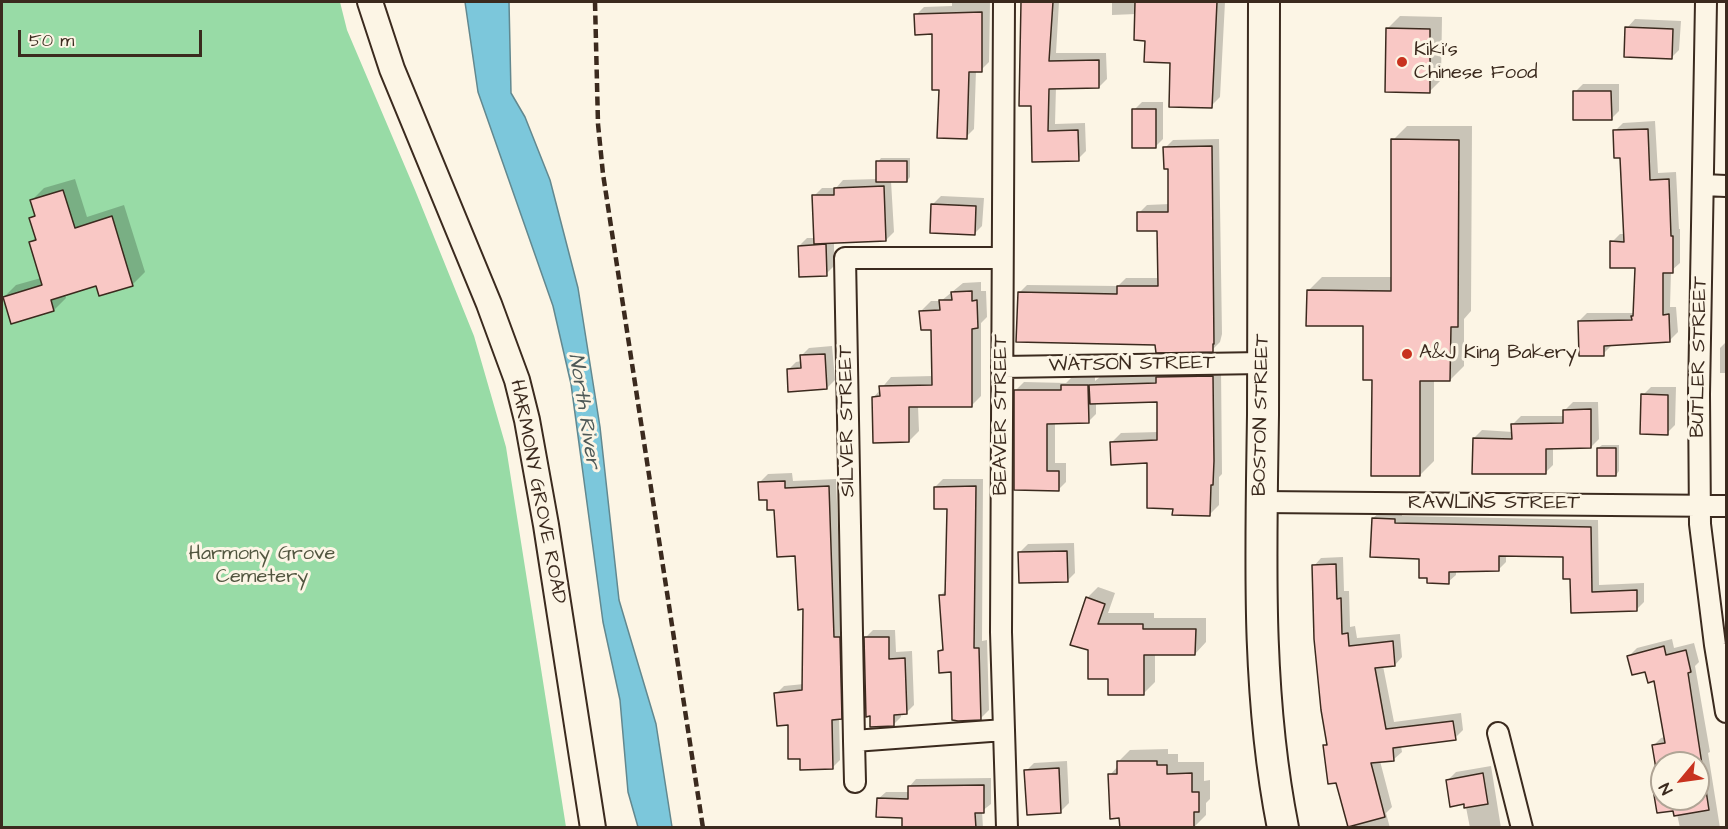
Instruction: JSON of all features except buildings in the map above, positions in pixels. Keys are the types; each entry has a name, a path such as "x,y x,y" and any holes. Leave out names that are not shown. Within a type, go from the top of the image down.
{"main road":[{"name":"BOSTON STREET","path":"1264,2 1261,502 1263,671 1275,781 1283,828"}],"street":[{"name":"HARMONY GROVE ROAD","path":"370,2 392,69 504,342 525,410 546,525 593,828"},
{"name":"BEAVER STREET","path":"1004,2 1001,632 1007,828"},
{"name":"BUTLER STREET","path":"1706,2 1699,394 1700,524 1726,712"},
{"path":"1703,186 1726,186"},
{"name":"SILVER STREET","path":"855,782 845,258 1002,258"},
{"name":"WATSON STREET","path":"1002,367 1263,363"},
{"name":"RAWLINS STREET","path":"1261,502 1726,506"},
{"path":"854,741 1004,730"},
{"path":"1497,733 1522,828"}],"green space":[{"name":"Harmony Grove Cemetery","path":"2,2 340,2 347,30 474,336 506,447 566,827 2,828"}],"water":[{"name":"North River","path":"465,2 509,2 511,93 525,117 550,180 578,288 600,427 619,600 656,724 672,827 638,827 628,792 620,700 603,622 571,384 553,306 478,92"}],"railway":[{"path":"595,2 598,124 603,174 703,828"}],"place":[{"name":"Kiki's Chinese Food","path":"1402,62"},
{"name":"A&J King Bakery","path":"1407,354"}]}
